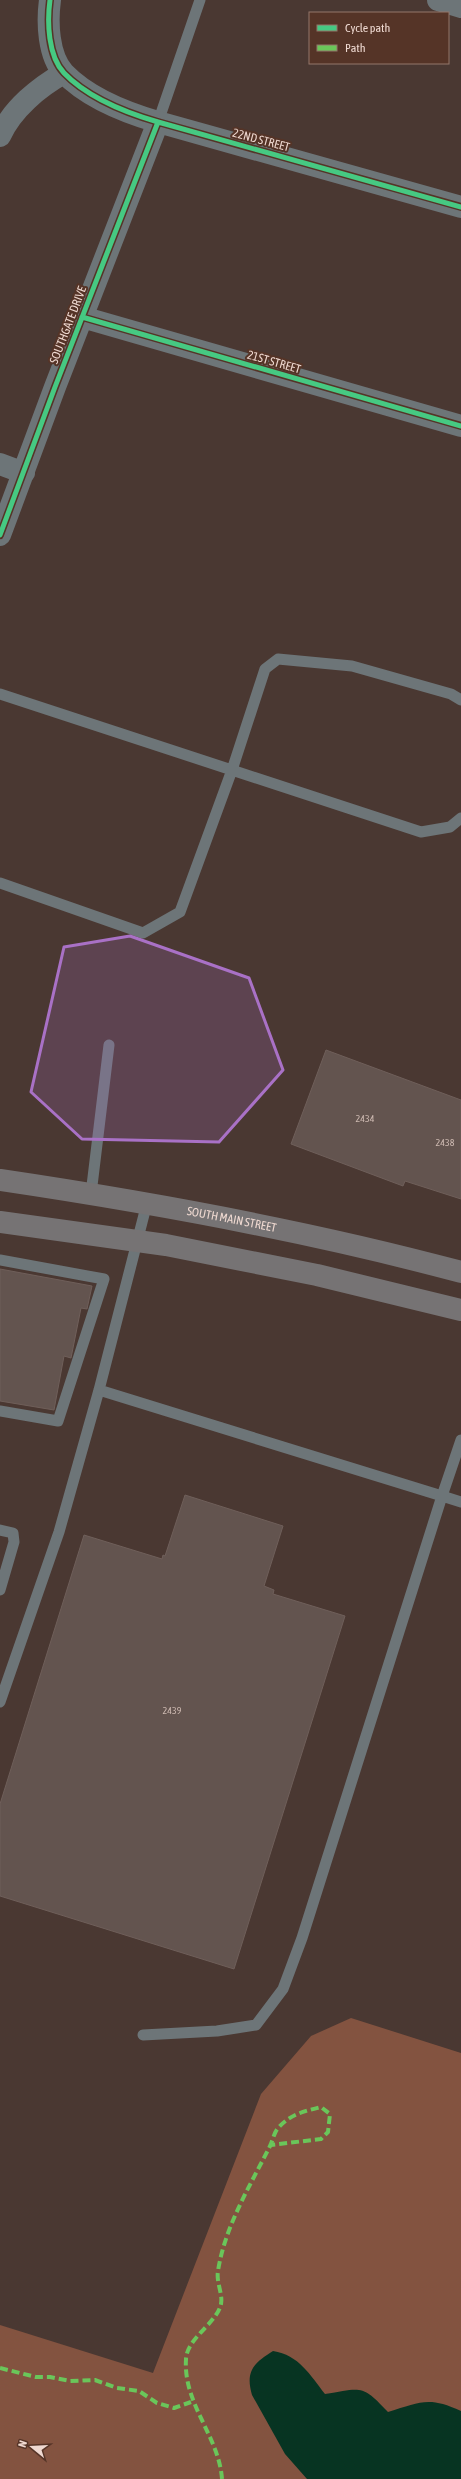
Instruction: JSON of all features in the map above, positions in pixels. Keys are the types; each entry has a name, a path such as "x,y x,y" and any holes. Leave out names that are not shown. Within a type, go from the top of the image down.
{"highway":[{"name":"SOUTH MAIN STREET","path":"0,1180 147,1203 326,1238 461,1272"},
{"path":"0,1222 138,1241 317,1275 461,1310"}],"street":[{"path":"0,136 4,126 42,85 64,73 55,57 50,37 50,0"},
{"path":"438,0 461,6"},
{"name":"22ND STREET","path":"64,73 101,100 131,114 461,207"},
{"name":"SOUTHGATE DRIVE","path":"0,535 82,317 158,122"},
{"name":"21ST STREET","path":"82,317 461,426"},
{"path":"0,464 24,473"}],"lane":[{"path":"158,122 200,0"},
{"path":"0,883 143,934 180,912 232,770 265,670 278,659 352,666 451,694 461,700"},
{"path":"0,694 421,832 450,827 461,818"},
{"path":"91,1194 109,1045"},
{"path":"0,1702 59,1532 99,1390 147,1203"},
{"path":"0,1260 104,1279 58,1421 0,1411"},
{"path":"99,1390 461,1502"},
{"path":"142,2035 216,2031 256,2025 283,1989 302,1938 461,1440"},
{"path":"0,1530 13,1533 14,1542 0,1590"}],"highlighted area":[{"path":"130,936 249,978 283,1070 219,1142 82,1139 31,1092 64,947"}],"shaded area":[{"path":"351,2018 461,2053 461,2479 0,2479 0,2325 153,2373 261,2094 311,2036"},
{"path":"273,2351 282,2353 297,2361 309,2373 325,2394 347,2390 361,2390 366,2392 388,2412 424,2402 441,2403 461,2411 461,2479 307,2479 285,2454 252,2395 250,2380 253,2368"}],"building":[{"path":"326,1050 461,1100 461,1199 405,1181 403,1186 291,1144"},
{"path":"0,1269 92,1286 87,1309 81,1308 71,1358 64,1356 54,1410 0,1401"},
{"path":"185,1495 283,1526 264,1586 274,1590 273,1594 345,1616 234,1969 0,1896 0,1804 84,1535 162,1559 163,1555 165,1556"}],"marked path":[{"path":"222,2479 215,2448 190,2391 186,2359 188,2351 196,2337 214,2318 221,2304 218,2271 226,2238 239,2207 276,2131 288,2119 304,2112 321,2107 330,2114 328,2132 321,2139 271,2145"},
{"path":"0,2368 36,2377 50,2377 70,2381 95,2380 117,2388 139,2391 157,2403 174,2408 191,2402"}],"cycle path":[{"path":"50,0 50,38 55,58 59,66 64,73 84,90 108,104 158,122 461,207"},
{"path":"0,535 55,387 158,122"},
{"path":"82,317 461,426"}]}
